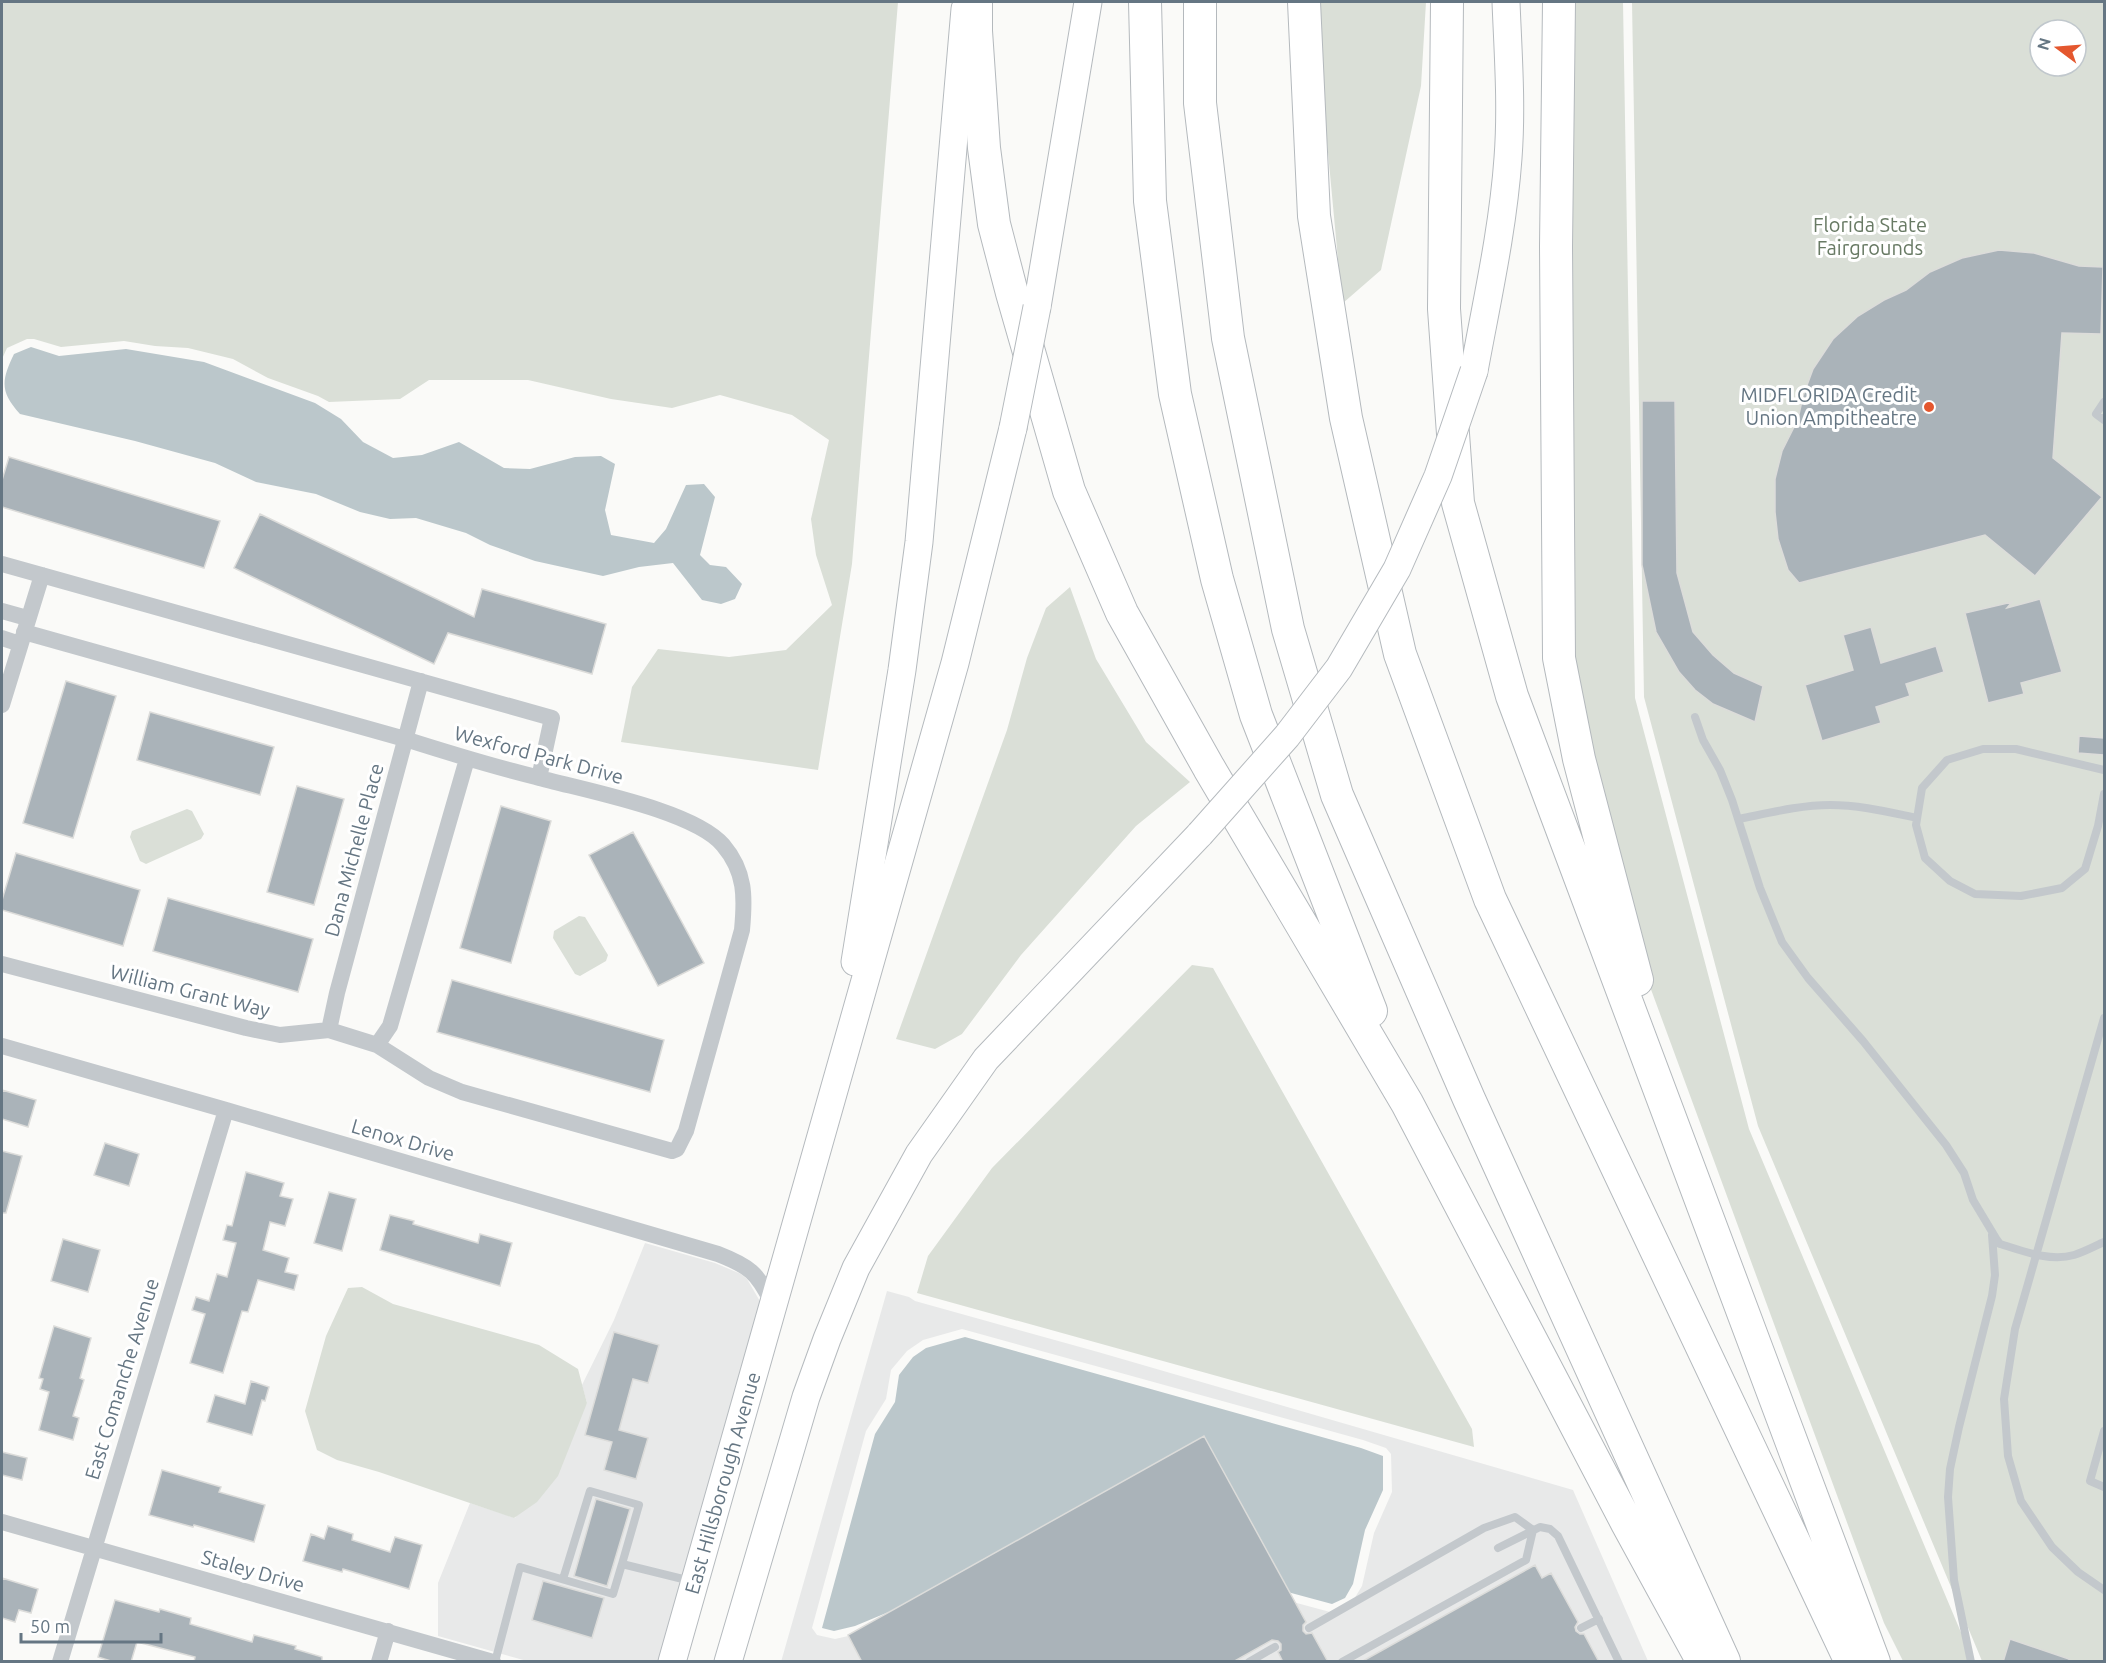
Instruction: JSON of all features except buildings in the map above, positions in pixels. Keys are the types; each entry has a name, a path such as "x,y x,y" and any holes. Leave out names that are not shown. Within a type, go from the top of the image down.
{"highway":[{"path":"976,2 984,148 994,224 1069,491 1128,624 1209,768 1407,1103 1627,1523 1703,1662"},
{"path":"1145,2 1150,201 1175,394 1217,579 1256,715 1407,1103"},
{"path":"1200,2 1200,103 1228,338 1288,629 1337,795 1469,1099 1724,1662"},
{"path":"1304,2 1314,216 1346,418 1400,654 1490,899 1851,1662"},
{"path":"1447,2 1444,309 1458,503 1512,696 1874,1662"},
{"path":"1559,2 1556,258 1559,658 1579,759 1684,1155"}],"main road":[{"path":"835,1085 902,670 919,542 965,2"},
{"path":"835,1085 955,663 1013,428 1037,307 1088,2"},
{"path":"730,1660 806,1397 827,1339 856,1268 919,1154 986,1059 1200,834 1287,736 1339,668 1401,559 1438,476 1474,371 1494,266 1508,157 1506,2"},
{"path":"1508,68 1512,2"},
{"name":"East Hillsborough Avenue","path":"672,1662 835,1085"},
{"path":"691,1662 712,1589 722,1540 724,1513 722,1485"}],"street":[{"path":"2,564 552,718 539,778"},
{"path":"2,705 42,575"},
{"name":"Wexford Park Drive","path":"2,611 24,632 405,739 467,759 625,800 695,824 723,844 739,872 745,896 742,930 686,1131 677,1149 672,1151"},
{"name":"Wexford Park Drive","path":"2,638 24,632"},
{"name":"Dana Michelle Place","path":"329,1030 421,681"},
{"path":"377,1045 390,1026 467,759"},
{"name":"William Grant Way","path":"2,964 280,1035 329,1030 377,1045 429,1078 462,1092 672,1151"},
{"name":"Lenox Drive","path":"2,1046 718,1254 754,1272 772,1303"},
{"name":"East Comanche Avenue","path":"60,1662 226,1110"},
{"name":"Staley Drive","path":"2,1522 494,1662"},
{"path":"379,1662 388,1631"}],"lane":[{"path":"2104,402 2096,414 2104,420"},
{"path":"1695,717 1703,740 1720,770 1739,819 1764,898 1782,942 1808,978 1863,1041 1946,1145 1964,1173 1972,1200 2001,1244 2036,1255 2073,1255 2104,1242"},
{"path":"2104,770 2016,749 1983,750 1947,760 1922,788 1916,825 1925,858 1950,880 1975,894 2020,896 2062,888 2085,869 2098,826 2104,794"},
{"path":"1739,819 1830,805 1871,808 1917,818"},
{"path":"2104,1018 2015,1329 2004,1399 2008,1456 2021,1501 2052,1546 2078,1572 2104,1590"},
{"path":"1971,1662 1954,1580 1948,1497 1950,1469 1959,1427 1992,1296 1995,1275 1992,1232"},
{"path":"2104,1431 2090,1481 2104,1487"},
{"path":"494,1662 520,1567 614,1594 639,1506 590,1491 563,1579"},
{"path":"1309,1628 1484,1528 1515,1517 1533,1530"},
{"path":"1498,1548 1540,1527 1550,1529 1558,1536 1618,1662"},
{"path":"1342,1662 1526,1560 1533,1530"},
{"path":"622,1564 694,1582"},
{"path":"1581,1628 1599,1619"},
{"path":"1249,1662 1275,1647"}],"shaded area":[{"path":"31,347 59,356 126,349 204,362 315,403 341,419 363,442 393,458 422,455 459,442 504,468 530,469 575,457 601,456 615,464 605,510 611,535 654,543 666,529 686,485 704,484 715,497 700,555 710,565 726,567 742,584 735,599 721,604 702,600 673,563 639,567 603,576 535,561 490,545 466,533 416,518 390,519 360,512 316,494 256,482 215,463 135,441 20,414 6,392 5,379 14,354"},
{"path":"645,1243 715,1263 741,1274 747,1279 761,1303 713,1476 710,1476 711,1484 661,1661 527,1661 438,1636 438,1583 470,1503 515,1518 587,1403 582,1385 614,1320"},
{"path":"887,1291 915,1301 1573,1490 1648,1661 781,1662","holes":["962,1329 1386,1448 1391,1454 1392,1492 1374,1533 1362,1586 1351,1604 1330,1612 1046,1535 857,1634 835,1639 817,1635 812,1628 866,1431 886,1399 891,1370 907,1351 923,1340"]},
{"path":"965,1337 1383,1456 1383,1490 1365,1530 1353,1584 1345,1598 1332,1604 1044,1526 891,1611 855,1626 834,1631 822,1628 875,1434 895,1402 899,1375 913,1357 926,1348"}],"green space":[{"path":"2,2 898,2 852,564 818,770 621,742 632,687 658,649 729,657 786,650 832,605 816,555 811,519 829,440 792,415 720,395 672,408 611,399 528,380 429,380 400,399 329,402 268,378 233,359 188,348 124,341 61,347 27,339 7,348 2,359"},
{"path":"1314,2 1426,2 1421,86 1381,270 1343,303 1340,281"},
{"path":"1571,2 1623,2 1635,698 1749,1129 1973,1661 1903,1661 1884,1623 1649,984 1570,658"},
{"name":"Florida State Fairgrounds","path":"1632,2 2104,2 2104,1661 1982,1661 1758,1126 1644,697"},
{"path":"1070,587 1096,659 1146,742 1190,782 1136,826 1021,955 962,1034 935,1049 896,1039 1007,730 1027,658 1046,608"},
{"path":"187,809 192,811 204,834 201,839 146,864 140,861 130,837 132,831"},
{"path":"579,916 585,917 608,955 606,961 580,976 575,974 553,938 554,931"},
{"path":"1192,965 1213,968 1472,1429 1474,1447 917,1293 928,1256 992,1168"},
{"path":"362,1287 393,1304 539,1345 578,1369 587,1403 558,1476 537,1502 514,1518 337,1460 317,1450 305,1411 326,1336 348,1288"}],"place":[{"name":"MIDFLORIDA Credit Union Ampitheatre","path":"1929,407"}]}
